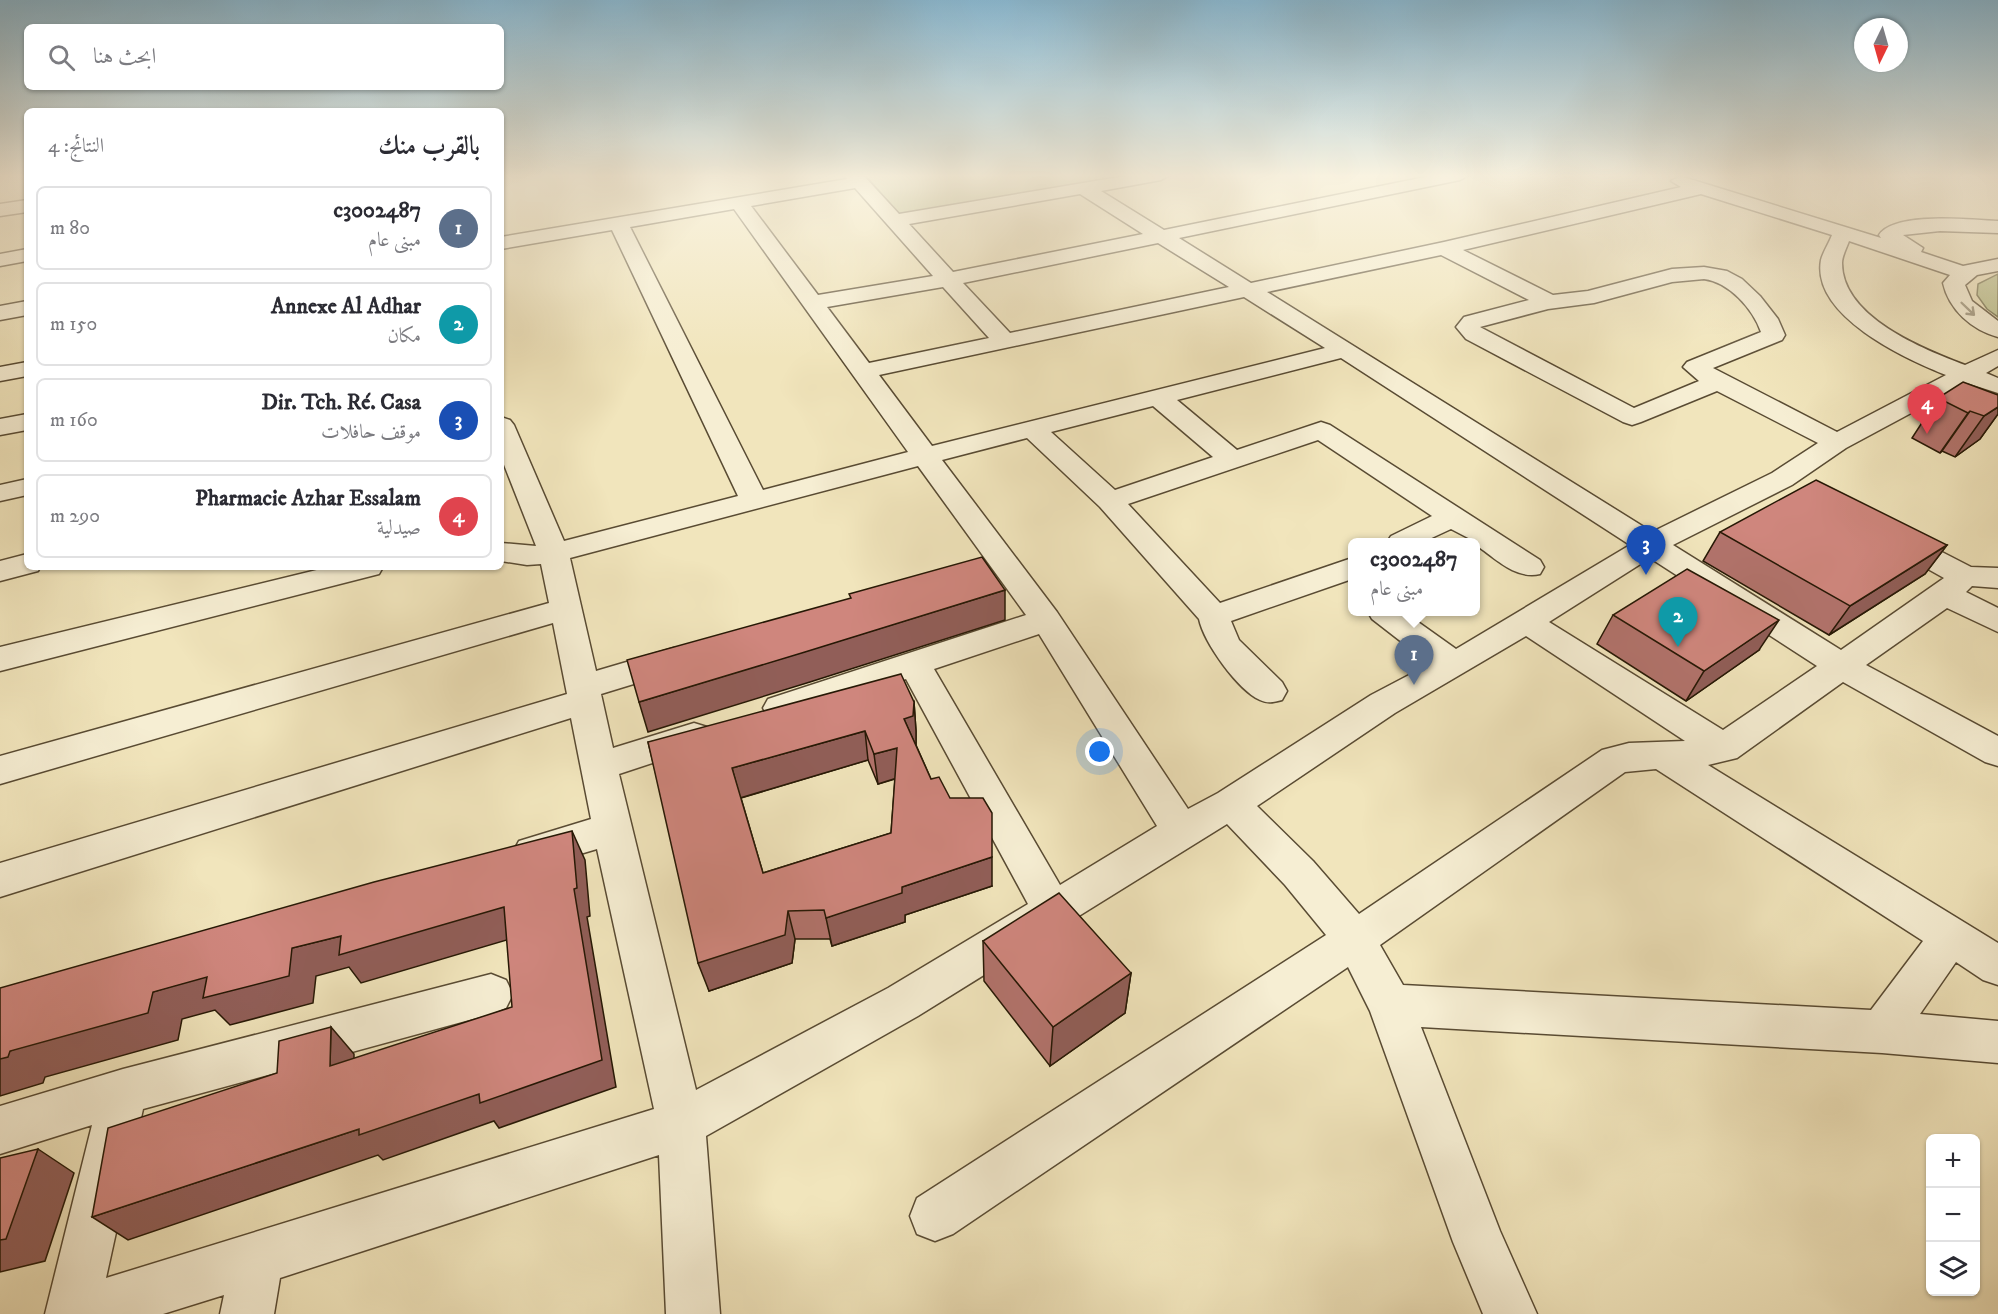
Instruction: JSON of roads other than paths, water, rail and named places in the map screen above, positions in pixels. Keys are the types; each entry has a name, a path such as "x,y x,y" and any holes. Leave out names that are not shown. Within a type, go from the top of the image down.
{"street":[{"path":"504,242 540,236"},
{"path":"625,236 754,500"},
{"path":"762,236 1046,620 1181,831"},
{"path":"908,236 1004,341"},
{"path":"810,303 946,280 1153,236"},
{"path":"1161,236 1652,544 1841,666 1998,752"},
{"path":"861,372 1494,236"},
{"path":"1840,236 1832,249 1830,276 1837,293 1853,313 1902,345 1998,386"},
{"path":"1859,236 1967,272"},
{"path":"1891,236 1967,272"},
{"path":"1444,248 1550,302"},
{"path":"0,260 24,256"},
{"path":"1998,265 1967,272 1954,283 1956,296 1969,311 1998,330"},
{"path":"1717,382 1659,408 1632,417 1474,334 1467,327 1472,322 1550,302 1585,298 1668,275 1716,275 1727,278 1758,308 1773,327 1774,335 1696,364 1698,369 1717,382 1837,442"},
{"path":"0,313 24,309"},
{"path":"504,552 526,556 554,553 1157,396 1345,350"},
{"path":"123,1092 74,1314 258,1259 681,1124 903,1002 1181,831 1231,804 1383,704 1455,665 1652,544 1782,479 1837,442 1963,373 1998,357"},
{"path":"0,374 24,370"},
{"path":"1157,396 1234,461"},
{"path":"0,427 24,423"},
{"path":"1033,429 1110,501 1214,616 1215,629 1224,644 1270,692"},
{"path":"1110,501 1321,430 1529,567"},
{"path":"504,432 554,553 612,829 681,1124 693,1314"},
{"path":"1782,479 1813,495"},
{"path":"0,493 24,488"},
{"path":"1411,538 1452,517"},
{"path":"1874,527 1955,585 1998,621"},
{"path":"0,571 24,564"},
{"path":"970,574 1004,564"},
{"path":"0,659 357,570"},
{"path":"1214,616 1347,577"},
{"path":"935,1216 1355,939 1615,760 1633,755 1702,755 1724,748 1955,585 1998,578"},
{"path":"0,770 566,609"},
{"path":"1388,616 1455,665"},
{"path":"600,766 915,665 1046,620"},
{"path":"1524,621 1724,748"},
{"path":"0,880 585,694 697,654"},
{"path":"915,665 1052,909"},
{"path":"1661,754 1949,938 1998,966"},
{"path":"1231,804 1299,873 1355,939 1390,1005 1479,1242 1510,1314"},
{"path":"499,861 612,829"},
{"path":"1882,1032 1949,938"},
{"path":"0,1130 123,1092 491,994"},
{"path":"1390,1005 1882,1032 1998,1042"},
{"path":"247,1314 258,1259"}],"place":[{"name":"Pharmacie Azhar Essalam","path":"1927,434"},
{"name":"Dir. Tch. Ré. Casa","path":"1646,575"},
{"name":"Annexe Al Adhar","path":"1678,647"},
{"name":"c3002487","path":"1414,685"}]}
